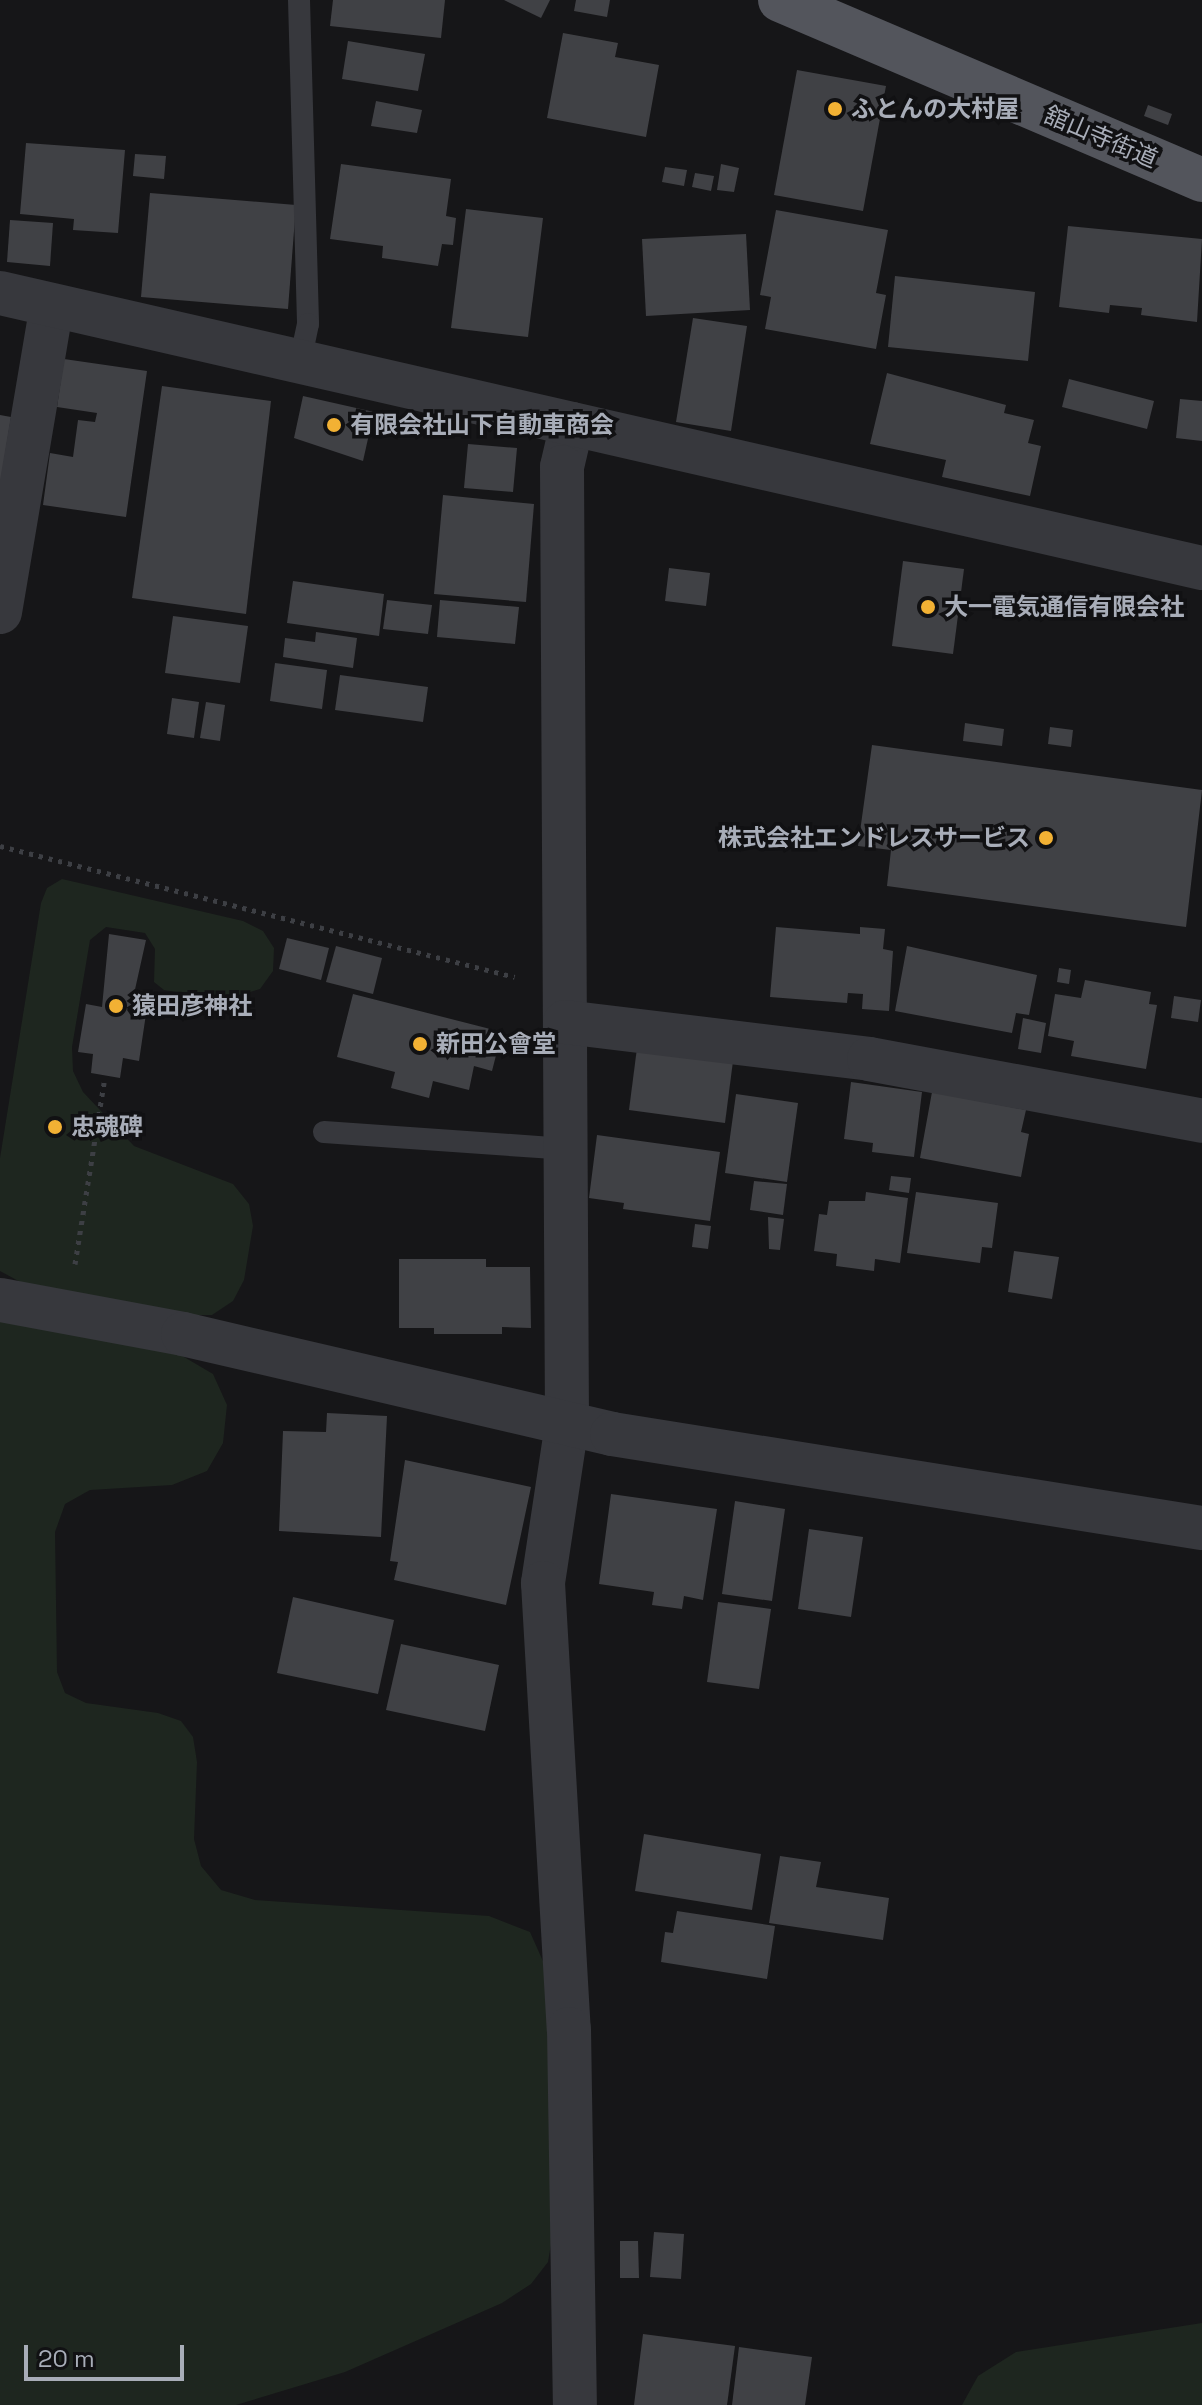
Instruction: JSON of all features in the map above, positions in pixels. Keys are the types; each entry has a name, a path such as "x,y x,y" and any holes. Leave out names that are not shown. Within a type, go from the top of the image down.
{"main road":[{"name":"舘山寺街道","path":"780,0 1202,180"}],"street":[{"path":"0,293 1202,568"},
{"path":"0,612 52,305"},
{"path":"572,424 562,467 567,1424 543,1583 569,2029 575,2405"},
{"path":"565,1003 1202,1121"},
{"path":"0,1300 183,1334 567,1424 1202,1528"}],"lane":[{"path":"299,0 308,324 300,362"},
{"path":"324,1132 565,1149"}],"path":[{"path":"0,846 544,985 565,1003"},
{"path":"67,1313 104,1082"}],"shaded area":[{"path":"62,879 243,921 263,931 274,948 273,971 260,989 233,997 200,996 164,990 154,982 155,949 145,933 106,927 90,940 72,1047 73,1071 83,1092 134,1146 233,1184 249,1204 253,1226 244,1280 233,1301 212,1315 187,1315 24,1284 0,1271 0,1158 41,903 47,888"},
{"path":"0,1320 179,1354 213,1374 227,1405 223,1443 207,1471 172,1485 90,1490 65,1504 55,1532 57,1672 65,1693 86,1703 158,1713 181,1721 193,1737 197,1762 194,1839 201,1866 221,1890 255,1900 489,1916 530,1932 546,1968 553,2232 548,2262 531,2284 502,2303 345,2372 236,2405 0,2405"},
{"path":"1202,2323 1202,2405 962,2405 978,2376 1016,2352"}],"building":[{"path":"333,0 445,0 441,38 330,26"},
{"path":"504,0 550,0 541,18"},
{"path":"576,0 610,0 607,17 574,11"},
{"path":"563,33 618,43 615,57 659,65 646,137 547,118"},
{"path":"348,41 425,54 418,91 342,79"},
{"path":"797,70 886,86 863,211 774,195"},
{"path":"376,101 422,110 417,133 371,126"},
{"path":"1148,105 1172,114 1168,125 1144,116"},
{"path":"26,143 125,150 118,233 73,230 74,219 20,214"},
{"path":"135,154 166,156 164,179 133,176"},
{"path":"341,164 451,179 446,216 456,218 453,245 442,244 438,266 382,258 383,246 330,239"},
{"path":"721,164 739,168 734,192 717,190"},
{"path":"665,167 687,170 684,186 662,182"},
{"path":"695,173 714,176 711,191 692,187"},
{"path":"150,193 296,205 288,309 141,297"},
{"path":"466,209 543,218 528,337 451,328"},
{"path":"776,210 888,230 876,293 886,295 876,349 765,329 771,297 760,295"},
{"path":"10,220 53,223 50,266 7,262"},
{"path":"1068,226 1202,239 1197,322 1141,315 1142,308 1110,305 1109,313 1059,307"},
{"path":"746,234 750,310 646,316 642,239"},
{"path":"895,276 1035,292 1028,361 888,347"},
{"path":"693,318 747,326 731,431 676,422"},
{"path":"64,359 147,371 126,517 43,505 50,453 73,457 78,420 95,422 97,413 57,407"},
{"path":"887,373 1006,405 1004,413 1034,420 1028,443 1041,446 1030,496 942,477 946,460 870,444"},
{"path":"1069,379 1154,401 1147,429 1062,407"},
{"path":"162,386 271,401 246,614 132,598"},
{"name":"有限会社山下自動車商会","path":"303,396 374,412 363,461 294,438"},
{"path":"1180,399 1202,401 1202,441 1176,438"},
{"path":"0,415 11,417 0,486"},
{"path":"468,444 517,448 513,492 464,488"},
{"path":"443,495 534,504 526,602 434,594"},
{"path":"903,561 964,569 953,654 892,646"},
{"path":"669,568 710,573 706,606 665,601"},
{"path":"293,581 384,594 379,636 287,623"},
{"path":"387,600 432,605 428,634 383,629"},
{"path":"440,600 519,607 515,644 437,637"},
{"path":"173,616 248,626 240,683 165,673"},
{"path":"316,632 357,638 353,668 283,657 285,638 315,642"},
{"path":"275,663 327,670 322,709 270,701"},
{"path":"340,675 428,687 423,722 335,710"},
{"path":"172,698 199,702 194,738 167,734"},
{"path":"206,702 225,705 220,741 200,738"},
{"path":"965,723 1004,729 1002,746 963,741"},
{"path":"1050,727 1073,730 1071,747 1048,744"},
{"path":"872,745 1202,790 1186,927 887,886 891,850 858,846"},
{"path":"776,927 860,934 860,927 885,929 883,949 893,951 889,1011 862,1009 863,994 848,993 847,1003 770,997"},
{"name":"猿田彦神社","path":"109,934 146,940 130,1012 146,1014 139,1061 123,1058 120,1078 91,1073 93,1054 78,1052 86,1004 102,1007"},
{"path":"287,938 329,948 321,980 279,969"},
{"path":"336,946 382,958 373,994 326,982"},
{"path":"907,946 1037,975 1029,1015 1016,1013 1012,1033 895,1011"},
{"path":"1059,968 1071,970 1069,984 1057,982"},
{"path":"1085,980 1151,992 1149,1004 1157,1005 1146,1069 1071,1056 1074,1041 1048,1036 1055,994 1081,998"},
{"name":"新田公會堂","path":"353,994 502,1032 492,1071 474,1066 469,1090 433,1081 429,1098 391,1088 395,1072 337,1057"},
{"path":"1174,996 1201,1000 1198,1022 1171,1018"},
{"path":"1023,1018 1046,1023 1041,1053 1018,1049"},
{"path":"637,1048 733,1061 725,1123 629,1110"},
{"path":"851,1082 922,1092 914,1157 872,1152 873,1143 844,1139"},
{"path":"932,1092 1026,1110 1021,1132 1029,1134 1021,1177 920,1158"},
{"path":"736,1094 798,1103 787,1182 725,1173"},
{"path":"597,1135 720,1152 710,1221 623,1209 624,1203 589,1198"},
{"path":"891,1176 911,1178 909,1193 889,1190"},
{"path":"754,1181 787,1184 783,1215 750,1210"},
{"path":"866,1192 908,1198 900,1263 875,1259 874,1271 836,1266 837,1254 814,1251 819,1214 827,1215 829,1201 865,1201"},
{"path":"916,1192 998,1203 992,1248 982,1247 980,1263 907,1253"},
{"path":"768,1217 784,1219 780,1250 769,1249"},
{"path":"695,1224 711,1226 708,1249 692,1247"},
{"path":"1014,1251 1059,1257 1052,1299 1008,1292"},
{"path":"399,1259 486,1259 486,1267 530,1267 531,1328 502,1327 502,1334 434,1334 434,1328 399,1328"},
{"path":"327,1413 387,1416 381,1537 279,1531 283,1431 326,1432"},
{"path":"405,1460 531,1487 506,1605 394,1580 398,1562 390,1561"},
{"path":"611,1494 717,1509 703,1600 684,1596 682,1609 652,1605 654,1592 599,1584"},
{"path":"735,1501 785,1509 772,1601 722,1594"},
{"path":"809,1529 863,1537 851,1617 798,1609"},
{"path":"293,1597 394,1620 378,1694 277,1673"},
{"path":"718,1602 771,1609 759,1689 707,1682"},
{"path":"401,1644 499,1665 485,1731 386,1710"},
{"path":"644,1834 761,1854 752,1910 635,1891"},
{"path":"780,1856 821,1862 816,1887 889,1898 883,1940 769,1923"},
{"path":"677,1911 775,1926 767,1979 661,1962 665,1932 673,1933"},
{"path":"654,2232 684,2234 681,2279 650,2277"},
{"path":"620,2241 638,2241 639,2278 620,2278"},
{"path":"643,2334 735,2346 727,2405 634,2405"},
{"path":"739,2347 812,2357 805,2405 732,2405"}],"place":[{"name":"ふとんの大村屋","path":"835,109"},
{"name":"有限会社山下自動車商会","path":"334,425"},
{"name":"大一電気通信有限会社","path":"928,607"},
{"name":"株式会社エンドレスサービス","path":"1046,838"},
{"name":"猿田彦神社","path":"116,1006"},
{"name":"新田公會堂","path":"420,1044"},
{"name":"忠魂碑","path":"55,1127"}]}
